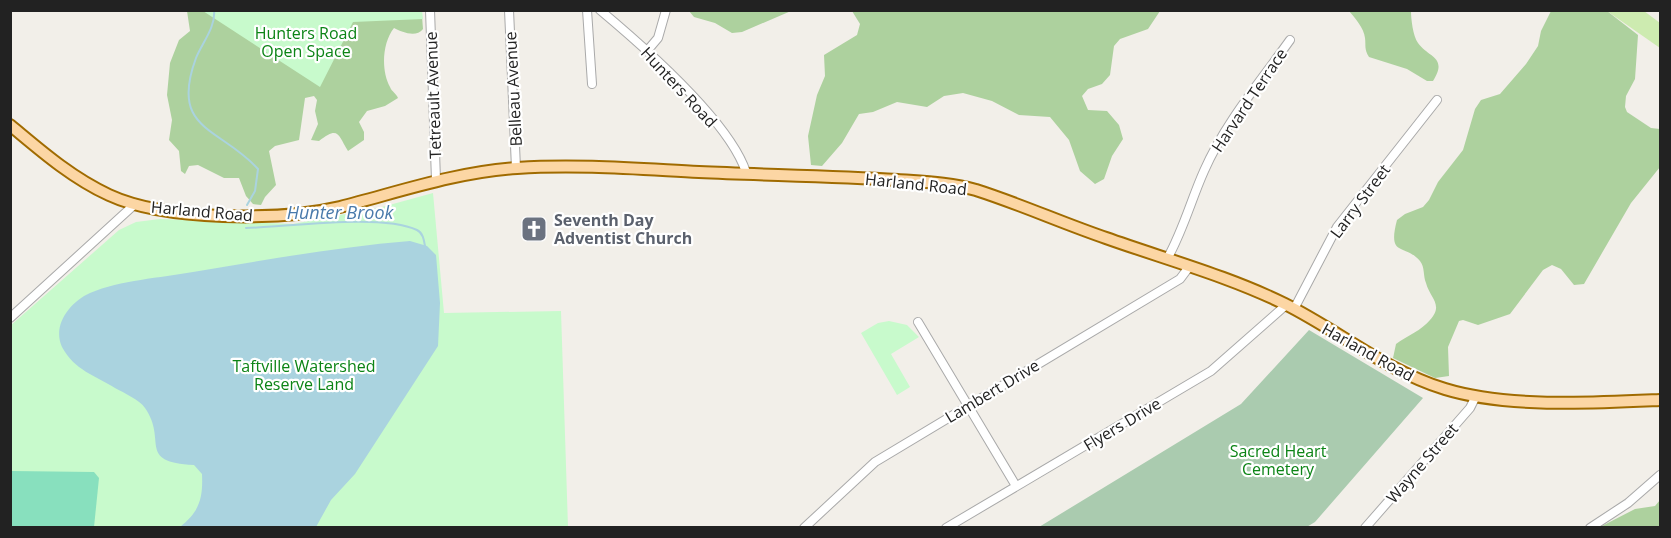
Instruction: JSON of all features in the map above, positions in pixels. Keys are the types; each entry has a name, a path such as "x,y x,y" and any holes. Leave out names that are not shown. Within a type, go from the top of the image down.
{"main road":[{"name":"Harland Road","path":"10,125 84,182 111,196 135,204 173,211 267,216 300,214 336,208 436,180 516,168 613,167 746,172 898,180 972,189 1190,267 1290,307 1414,378 1476,396 1602,402 1660,400"}],"street":[{"name":"Tetreault Avenue","path":"430,10 436,180"},
{"name":"Belleau Avenue","path":"509,10 516,168"},
{"path":"587,10 592,84"},
{"name":"Hunters Road","path":"600,10 647,51 714,122 740,155 746,172"},
{"path":"647,51 658,38 666,10"},
{"name":"Harvard Terrace","path":"1167,260 1178,241 1204,170 1225,130 1290,40"},
{"name":"Larry Street","path":"1290,307 1337,227 1437,100"},
{"path":"10,318 135,204"},
{"name":"Lambert Drive","path":"804,528 875,462 1180,279 1190,267"},
{"name":"Flyers Drive","path":"946,528 1211,371 1290,307"},
{"path":"918,322 1016,486"},
{"name":"Wayne Street","path":"1365,528 1470,408 1476,396"},
{"path":"1590,528 1628,503 1660,475"}],"green space":[{"path":"396,10 422,16 423,29 413,34 394,28 390,34 385,49 385,73 391,89 398,98 385,106 367,111 359,122 364,132 364,140 348,151 340,137 334,133 319,141 311,140 318,124 315,111 317,100 314,96 305,98 299,140 275,146 269,151 276,185 261,205 253,204 246,196 239,178 224,178 198,165 189,166 185,174 181,171 179,151 169,140 172,120 167,95 170,63 179,40 190,31 187,11"},
{"name":"Hunters Road Open Space","path":"422,10 423,19 353,22 320,87 203,11"},
{"path":"689,11 791,11 742,32 732,33 715,23 694,17"},
{"path":"852,11 1160,11 1148,29 1120,39 1114,46 1110,75 1102,84 1088,89 1082,96 1088,110 1107,111 1119,125 1123,139 1112,156 1104,179 1095,184 1080,171 1069,140 1050,117 1019,115 992,101 963,93 944,96 927,107 897,102 873,112 859,114 842,143 822,166 811,165 808,136 817,95 825,76 824,55 857,35 860,24"},
{"path":"1349,11 1411,11 1416,40 1438,62 1439,67 1433,81 1427,81 1407,69 1369,57 1363,31"},
{"path":"1551,11 1607,11 1638,35 1635,79 1626,96 1625,107 1627,112 1651,128 1660,129 1660,167 1631,203 1584,284 1574,285 1561,269 1552,265 1543,270 1510,314 1478,325 1463,320 1459,321 1448,347 1449,376 1435,378 1393,358 1396,344 1427,324 1436,310 1435,302 1425,280 1422,263 1396,245 1394,240 1397,220 1423,207 1429,200 1438,182 1463,150 1475,109 1481,100 1500,94 1526,64 1538,46 1541,31"},
{"path":"1607,11 1644,11 1660,23 1660,48"},
{"name":"Taftville Watershed Reserve Land","path":"433,193 444,313 561,311 568,527 11,527 10,326 119,230 136,222 160,219 293,224 382,207"},
{"path":"889,321 907,325 919,337 891,354 910,387 897,395 861,333 878,323"},
{"name":"Sacred Heart Cemetery","path":"1309,330 1423,398 1315,522 1305,528 1039,527 1241,404"},
{"path":"11,471 94,472 99,478 94,527 11,527"},
{"path":"1660,500 1660,527 1600,527 1635,509 1655,506"}],"water":[{"path":"410,241 427,246 436,255 440,303 438,346 355,474 331,500 316,527 180,527 196,510 199,503 202,474 194,465 176,463 159,454 151,420 143,405 86,372 67,355 62,347 59,331 70,308 90,293 128,282 328,250"}],"waterway":[{"name":"Hunter Brook","path":"214,10 211,29 196,58 189,82 189,100 194,114 203,125 258,169 255,191 247,205"},
{"name":"Hunter Brook","path":"246,228 334,222 381,222 419,231 425,246"}],"place":[{"name":"Seventh Day Adventist Church","path":"534,229"}]}
